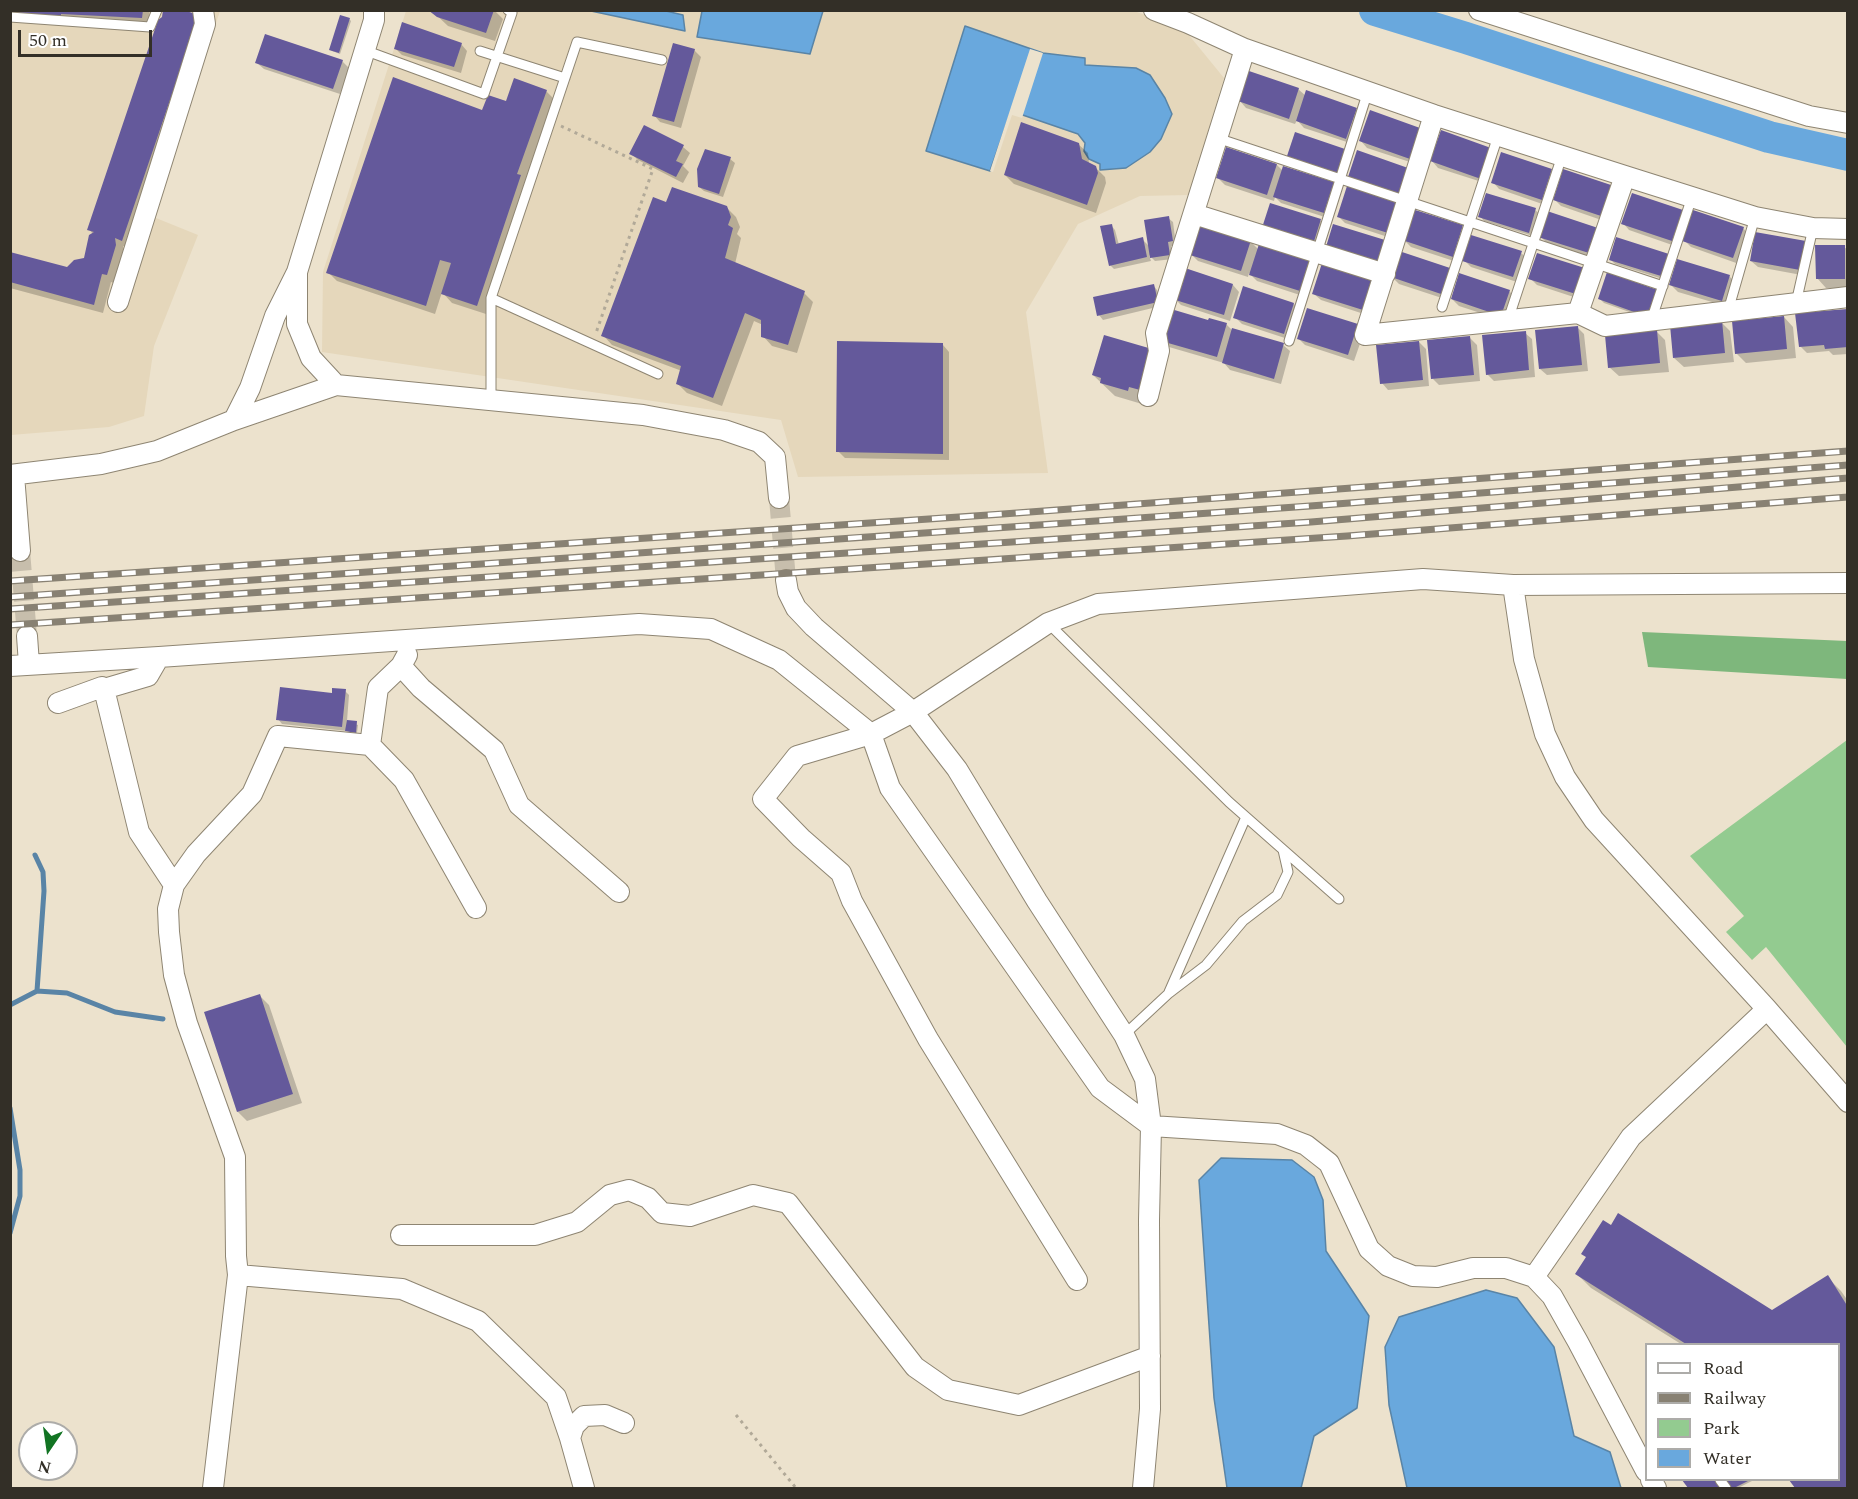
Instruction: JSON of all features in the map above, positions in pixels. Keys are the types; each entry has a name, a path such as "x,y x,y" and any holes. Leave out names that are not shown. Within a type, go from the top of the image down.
{"street":[{"path":"118,302 205,24 203,10"},
{"path":"234,420 250,388 275,316 297,272 374,20 374,10"},
{"path":"1154,10 1245,49 1498,136 1755,217 1813,228 1848,229"},
{"path":"1479,10 1809,116 1848,123"},
{"path":"1148,396 1159,351 1156,333 1245,49"},
{"path":"1434,115 1365,335 1578,313 1605,326 1848,297"},
{"path":"1578,313 1625,176"},
{"path":"1194,214 1384,274"},
{"path":"297,272 297,324 311,358 336,385"},
{"path":"20,551 12,475 101,464 157,451 234,420 336,385 643,415 724,430 759,442 775,457 779,498"},
{"path":"1077,1280 928,1039 852,902 841,873 801,838 763,799 797,756 871,734 913,712 1048,623 1098,604 1423,579 1513,585 1848,583"},
{"path":"786,580 795,608 913,712 957,769 1037,901 1124,1035 1145,1079 1151,1126 1150,1409 1143,1488"},
{"path":"1513,585 1524,658 1545,734 1565,777 1594,820 1767,1009 1848,1102"},
{"path":"27,636 20,665 639,624 711,629 779,660 871,734 890,788 1100,1088 1151,1126 1277,1134 1306,1145 1329,1162 1369,1249 1388,1266 1413,1276 1437,1277 1473,1268 1506,1268 1534,1277 1552,1296 1635,1442 1645,1466"},
{"path":"370,745 378,688 401,666 416,640"},
{"path":"159,657 148,676 104,689 139,832 174,885"},
{"path":"401,666 421,688 494,750 519,805 619,892"},
{"path":"58,703 102,687"},
{"path":"213,1488 238,1275 235,1157 187,1023 174,975 168,932 168,909 174,885 196,854 252,794 278,736 370,745 404,780 476,908"},
{"path":"1534,1277 1631,1137 1767,1009"},
{"path":"401,1235 535,1235 576,1222 610,1195 628,1190 648,1198 662,1213 690,1216 753,1195 788,1203 915,1367 948,1390 1019,1405 1150,1356"},
{"path":"238,1275 402,1289 478,1321 556,1397 584,1488"},
{"path":"570,1438 574,1426 584,1416 605,1415 624,1422"}],"lane":[{"path":"10,17 150,27 157,10"},
{"path":"364,50 484,94 512,13 508,10"},
{"path":"491,400 491,298 577,42 662,60"},
{"path":"480,51 565,78"},
{"path":"1289,341 1368,91"},
{"path":"1442,307 1498,136"},
{"path":"1217,138 1663,286"},
{"path":"1508,320 1562,156"},
{"path":"1652,321 1692,197"},
{"path":"1728,311 1755,217"},
{"path":"1796,303 1813,228"},
{"path":"491,298 658,374"},
{"path":"1048,623 1246,817 1340,899"},
{"path":"1168,994 1246,817"},
{"path":"1124,1035 1168,994 1206,965 1243,921 1277,895 1288,872 1283,849"}],"path":[{"path":"551,122 653,169 593,344"},
{"path":"735,1415 796,1488"}],"shaded area":[{"path":"11,11 220,11 151,216 198,235 154,346 144,416 109,427 11,435"},
{"path":"406,11 1134,11 1184,29 1224,78 1189,195 1140,196 1078,224 1026,312 1048,473 798,477 781,420 322,352 323,272"}],"green space":[{"path":"1642,632 1847,641 1847,679 1648,667"},
{"path":"1847,740 1847,1047 1766,947 1752,960 1726,932 1744,916 1690,856"}],"water":[{"path":"702,10 823,11 810,54 697,37"},
{"path":"591,11 666,11 683,15 685,31"},
{"path":"965,26 1043,53 1085,58 1085,65 1136,68 1150,75 1172,114 1161,139 1150,152 1126,168 1100,170 1100,164 1089,159 1084,151 1085,143 1078,134 1011,111 990,171 926,151"},
{"path":"1221,1158 1292,1160 1314,1177 1323,1200 1326,1251 1369,1316 1357,1408 1314,1436 1301,1488 1227,1488 1214,1398 1199,1180"},
{"path":"1486,1290 1517,1298 1554,1347 1574,1436 1610,1452 1621,1488 1407,1488 1389,1405 1385,1347 1399,1317"}],"pier":[{"path":"1030,49 1043,53 1022,118 1012,115 993,172 990,171"}],"building":[{"path":"10,10 143,10 142,18 10,14"},
{"path":"163,10 183,10 199,15 122,241 115,238 116,245 107,275 102,274 94,305 10,282 10,252 67,267 74,260 84,258 89,235 94,232 87,230"},
{"path":"428,10 494,10 486,33 437,17"},
{"path":"340,15 350,18 339,53 329,50"},
{"path":"402,22 462,43 454,67 394,49"},
{"path":"265,34 343,60 333,89 255,63"},
{"path":"673,43 695,49 674,122 652,116"},
{"path":"1249,71 1299,88 1289,119 1238,101"},
{"path":"393,77 482,110 488,95 506,101 514,78 547,90 517,174 521,175 477,306 441,294 451,263 440,260 426,306 326,273"},
{"path":"1306,90 1357,108 1346,139 1296,121"},
{"path":"1370,110 1420,128 1410,159 1359,141"},
{"path":"1021,122 1079,143 1082,159 1096,166 1098,173 1087,205 1004,175"},
{"path":"644,125 684,145 676,161 683,164 676,177 629,154"},
{"path":"1441,130 1491,148 1481,179 1430,161"},
{"path":"1295,132 1345,149 1337,175 1286,159"},
{"path":"1226,147 1277,164 1267,195 1216,178"},
{"path":"705,149 731,157 719,194 698,187 697,169"},
{"path":"1357,150 1408,168 1399,195 1348,177"},
{"path":"1501,152 1552,169 1542,200 1491,183"},
{"path":"1283,166 1334,182 1324,213 1273,197"},
{"path":"1563,169 1614,186 1604,217 1553,200"},
{"path":"1347,186 1398,202 1388,233 1337,217"},
{"path":"672,187 727,206 731,217 728,225 733,228 725,258 805,291 788,345 761,337 761,320 745,313 713,398 676,384 681,366 601,336 653,197 666,202"},
{"path":"1486,193 1536,208 1529,233 1478,217"},
{"path":"1632,193 1683,210 1672,241 1621,224"},
{"path":"1270,203 1321,219 1311,251 1260,234"},
{"path":"1412,209 1463,225 1453,257 1402,240"},
{"path":"1693,210 1744,227 1733,258 1682,241"},
{"path":"1547,211 1598,228 1589,253 1538,237"},
{"path":"1169,216 1173,241 1168,242 1170,255 1150,258 1144,220"},
{"path":"1112,224 1116,244 1143,237 1147,257 1109,266 1100,226"},
{"path":"1200,224 1251,240 1241,271 1190,255"},
{"path":"1333,224 1385,240 1377,265 1325,250"},
{"path":"1755,232 1806,241 1800,270 1750,261"},
{"path":"1471,235 1522,251 1513,277 1462,261"},
{"path":"1616,237 1669,254 1661,276 1609,260"},
{"path":"1259,244 1310,260 1300,291 1249,275"},
{"path":"1815,245 1845,245 1845,279 1816,279"},
{"path":"1399,251 1450,268 1441,294 1391,277"},
{"path":"1537,253 1588,269 1579,295 1528,279"},
{"path":"1677,259 1730,275 1722,301 1669,285"},
{"path":"1322,263 1373,279 1363,310 1312,294"},
{"path":"1182,267 1233,284 1224,315 1172,299"},
{"path":"1607,272 1658,290 1648,317 1598,299"},
{"path":"1459,273 1510,290 1501,316 1451,299"},
{"path":"1154,284 1158,302 1097,316 1093,297"},
{"path":"1243,286 1294,303 1284,334 1233,318"},
{"path":"1307,308 1358,324 1348,355 1297,339"},
{"path":"1171,309 1227,323 1217,357 1161,341"},
{"path":"1848,309 1848,347 1825,349 1824,345 1799,347 1795,313"},
{"path":"1784,316 1787,349 1735,354 1732,321"},
{"path":"1722,320 1725,353 1673,358 1670,325"},
{"path":"1578,326 1582,365 1539,369 1535,330"},
{"path":"1232,328 1284,343 1274,379 1222,363"},
{"path":"1657,330 1660,363 1608,368 1605,335"},
{"path":"1526,331 1529,370 1486,375 1482,335"},
{"path":"1104,335 1152,349 1140,390 1129,387 1128,391 1100,383 1101,378 1092,375"},
{"path":"1470,336 1474,375 1431,379 1427,340"},
{"path":"837,341 943,343 943,454 836,452"},
{"path":"1419,341 1423,380 1380,384 1376,345"},
{"path":"280,687 332,693 332,688 346,689 342,727 276,720"},
{"path":"347,720 357,721 356,733 345,731"},
{"path":"260,994 293,1094 237,1112 204,1012"},
{"path":"1618,1213 1772,1310 1828,1275 1848,1307 1848,1488 1795,1488 1790,1481 1840,1481 1840,1343 1684,1343 1575,1274 1586,1257 1581,1254 1603,1220 1611,1225"},
{"path":"1683,1481 1748,1481 1734,1488 1688,1488"}],"waterway":[{"path":"1375,10 1769,137 1848,155"},
{"path":"35,855 43,872 44,891 37,991"},
{"path":"10,1005 37,991 67,993 115,1012 163,1019"},
{"path":"10,1108 20,1170 20,1196 10,1233"}],"tunnel":[{"path":"779,498 786,580"},
{"path":"20,551 27,636"}],"railway":[{"path":"10,581 1003,514 1848,451"},
{"path":"10,597 1310,506 1848,465"},
{"path":"10,609 1311,522 1848,478"},
{"path":"10,625 1347,536 1848,497"}]}
